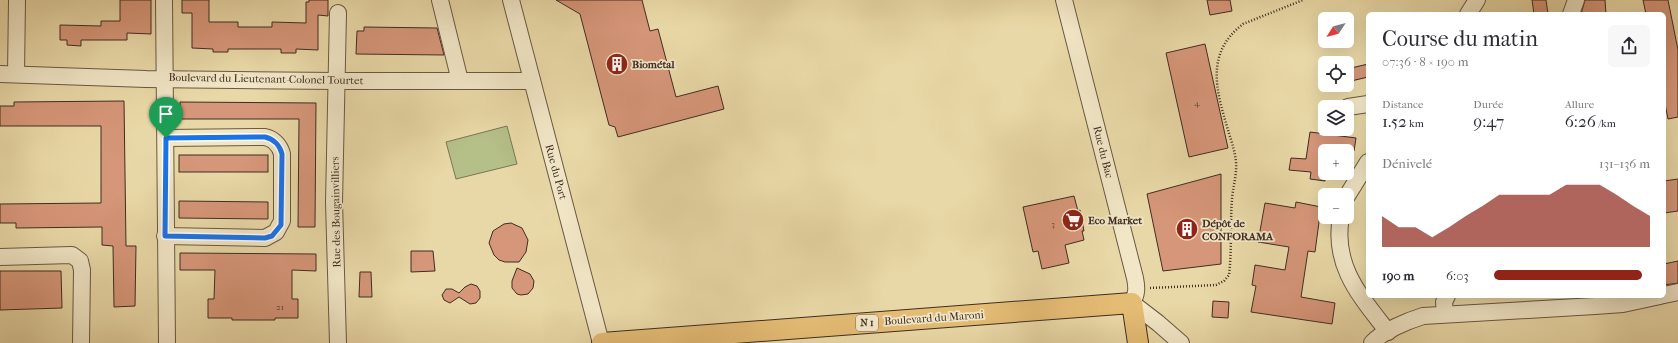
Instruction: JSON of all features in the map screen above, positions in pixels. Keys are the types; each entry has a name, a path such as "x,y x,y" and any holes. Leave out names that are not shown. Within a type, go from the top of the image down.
{"main road":[{"name":"Boulevard du Maroni","path":"602,343 1134,296"},
{"path":"1134,296 1138,343"}],"street":[{"path":"16,0 16,74"},
{"path":"164,0 167,343"},
{"path":"440,0 460,81"},
{"name":"Rue du Port","path":"512,0 532,81 602,343"},
{"name":"Rue du Bac","path":"1064,0 1134,296"},
{"path":"1469,12 1477,0"},
{"path":"1572,12 1576,0"},
{"name":"Rue des Bougainvilliers","path":"338,13 334,202 338,343"},
{"name":"Boulevard du Lieutenant-Colonel Tourtet","path":"0,74 146,79 532,81"},
{"path":"1354,106 1366,104"},
{"path":"165,236 265,238 276,232 282,221 282,154 274,141 265,137 166,138"},
{"path":"1352,188 1366,165"},
{"path":"1340,224 1339,240 1348,275 1362,299 1388,332"},
{"path":"0,257 72,255 80,261 82,270 81,343"},
{"path":"1666,295 1678,292"},
{"path":"1134,296 1158,323 1181,343"},
{"path":"1445,314 1444,302 1446,298"},
{"path":"1372,343 1377,338 1406,321 1423,316 1640,298"}],"path":[{"path":"1134,296 1216,285 1224,281 1229,275 1232,198 1236,177 1236,161 1220,102 1217,61 1220,50 1224,44 1243,24 1302,0"}],"green space":[{"path":"507,126 517,164 456,179 446,142"}],"building":[{"path":"120,0 151,0 151,34 127,33 127,40 81,40 81,46 67,45 67,40 60,40 60,25 101,26 101,21 120,21"},
{"path":"182,0 209,0 209,22 238,22 238,27 272,27 272,22 306,23 306,2 309,2 309,0 328,0 328,16 318,15 318,50 296,49 296,53 281,53 281,49 228,49 228,52 213,52 213,49 192,48 192,13 182,13"},
{"path":"556,0 642,0 650,31 658,29 676,97 718,86 724,109 618,137 615,127 609,125 580,14"},
{"path":"1207,0 1230,0 1232,11 1210,15"},
{"path":"1532,0 1546,0 1548,12 1534,12"},
{"path":"1585,0 1605,0 1606,12 1582,12"},
{"path":"1643,0 1668,0 1678,50 1678,117 1668,119 1666,109 1666,12 1646,12"},
{"path":"364,27 437,28 444,55 356,54 357,31 364,31"},
{"path":"1205,44 1228,148 1189,157 1166,53"},
{"path":"1366,64 1366,77 1354,80 1354,67"},
{"path":"124,101 126,246 136,246 135,306 114,307 113,246 102,245 102,227 16,228 16,223 0,223 0,204 101,203 101,126 0,126 0,106 14,106 14,102"},
{"path":"180,102 316,103 315,227 298,227 299,119 180,119"},
{"path":"1310,132 1318,133 1318,136 1356,138 1354,151 1354,144 1318,144 1318,180 1325,181 1310,179 1311,172 1289,170 1291,158 1306,159"},
{"path":"179,155 268,155 268,172 179,172"},
{"name":"Dépôt de CONFORAMA","path":"1221,174 1221,264 1163,271 1147,194"},
{"path":"1678,179 1678,211 1666,213 1666,181"},
{"path":"1074,196 1078,211 1080,210 1084,240 1065,245 1069,263 1042,269 1038,251 1033,252 1023,207"},
{"path":"179,201 268,202 268,219 179,218"},
{"path":"1296,202 1318,206 1319,224 1315,252 1308,251 1301,297 1335,303 1332,324 1251,312 1256,286 1252,285 1255,265 1285,270 1289,247 1258,242 1265,203 1295,208"},
{"path":"511,223 522,228 528,240 526,252 519,262 505,262 499,260 494,255 489,243 493,231 504,224"},
{"path":"411,251 433,251 435,271 411,272"},
{"path":"180,253 316,254 316,271 292,270 292,299 298,299 298,318 275,318 275,320 232,320 232,318 208,318 208,299 214,299 215,270 180,270"},
{"path":"1678,261 1678,283 1666,285 1666,264"},
{"path":"517,268 530,274 534,281 533,288 528,294 517,294 512,288 512,281"},
{"path":"0,271 61,271 62,308 0,310"},
{"path":"360,272 371,272 372,297 359,297"},
{"path":"471,284 477,286 480,291 480,298 476,303 470,304 459,297 450,303 444,300 442,295 446,289 452,289 459,293"},
{"path":"1213,301 1229,302 1228,318 1212,317"}],"place":[{"name":"Biométal","path":"617,64"},
{"name":"Eco Market","path":"1073,220"},
{"name":"Dépôt de CONFORAMA","path":"1187,229"}],"route":[{"path":"265,137 274,141 281,150 282,154 282,221 276,232 272,236 265,238 165,236 166,138 265,137"}]}
